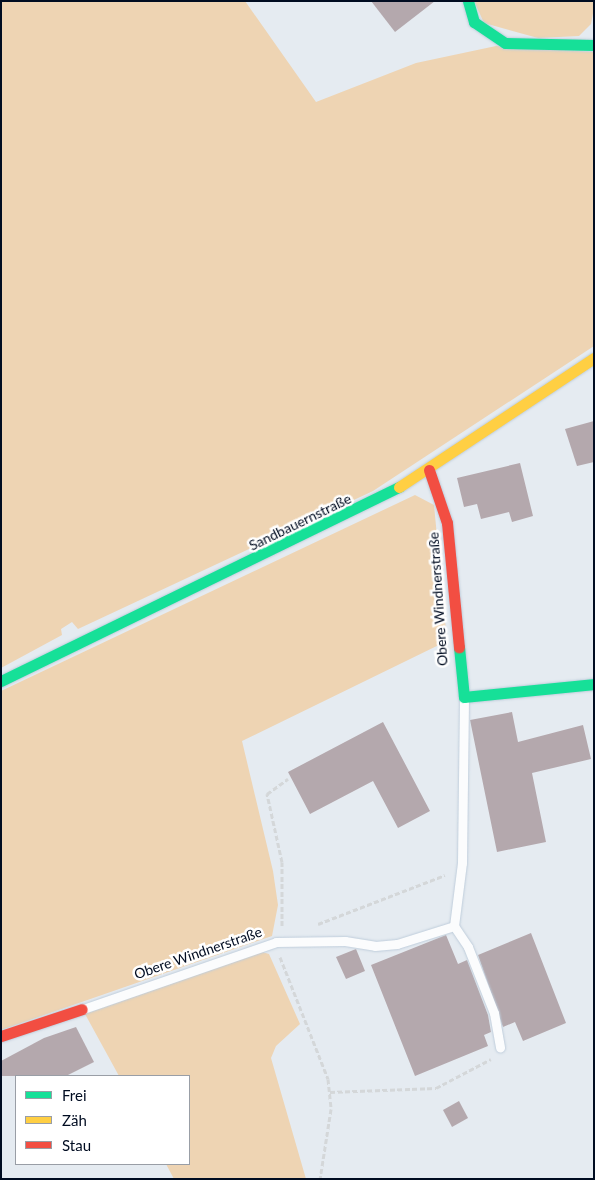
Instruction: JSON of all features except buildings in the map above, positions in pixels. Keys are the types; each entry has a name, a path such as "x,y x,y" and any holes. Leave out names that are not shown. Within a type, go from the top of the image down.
{"street":[{"path":"468,1 474,22 505,42 594,44"},
{"name":"Sandbauernstraße","path":"1,680 349,515 429,470 594,358"},
{"name":"Obere Windnerstraße","path":"429,470 448,523 464,697"},
{"path":"464,697 594,684"},
{"path":"1,1036 82,1009"}],"lane":[{"name":"Obere Windnerstraße","path":"82,1009 279,942 346,941 375,946 398,944 454,926 462,860 464,697"},
{"path":"454,926 468,947 494,1013 500,1047"}],"path":[{"path":"288,779 267,794 284,888 279,942 288,979 323,1062 330,1092 320,1179"},
{"path":"315,926 448,873 462,860"},
{"path":"330,1092 436,1088 488,1062 500,1047"}],"shaded area":[{"path":"1,1 245,1 316,102 416,63 496,46 594,52 594,346 373,491 78,629 72,622 61,629 62,635 1,668"},
{"path":"474,1 594,1 594,8 591,24 579,36 538,38 484,23"},
{"path":"415,495 434,505 447,641 242,741 273,871 278,905 272,936 1,1030 1,691"},
{"path":"262,952 269,954 300,1024 276,1046 271,1058 306,1179 174,1179 167,1165 190,1165 190,1075 118,1075 85,1014"}],"traffic: fast":[{"path":"468,1 474,22 505,43 594,45"},
{"path":"1,681 399,487"},
{"path":"459,647 464,697 594,684"}],"traffic: slow":[{"path":"399,487 594,358"}],"traffic: jam":[{"path":"429,470 447,523 459,647"},
{"path":"1,1036 82,1009"}]}
